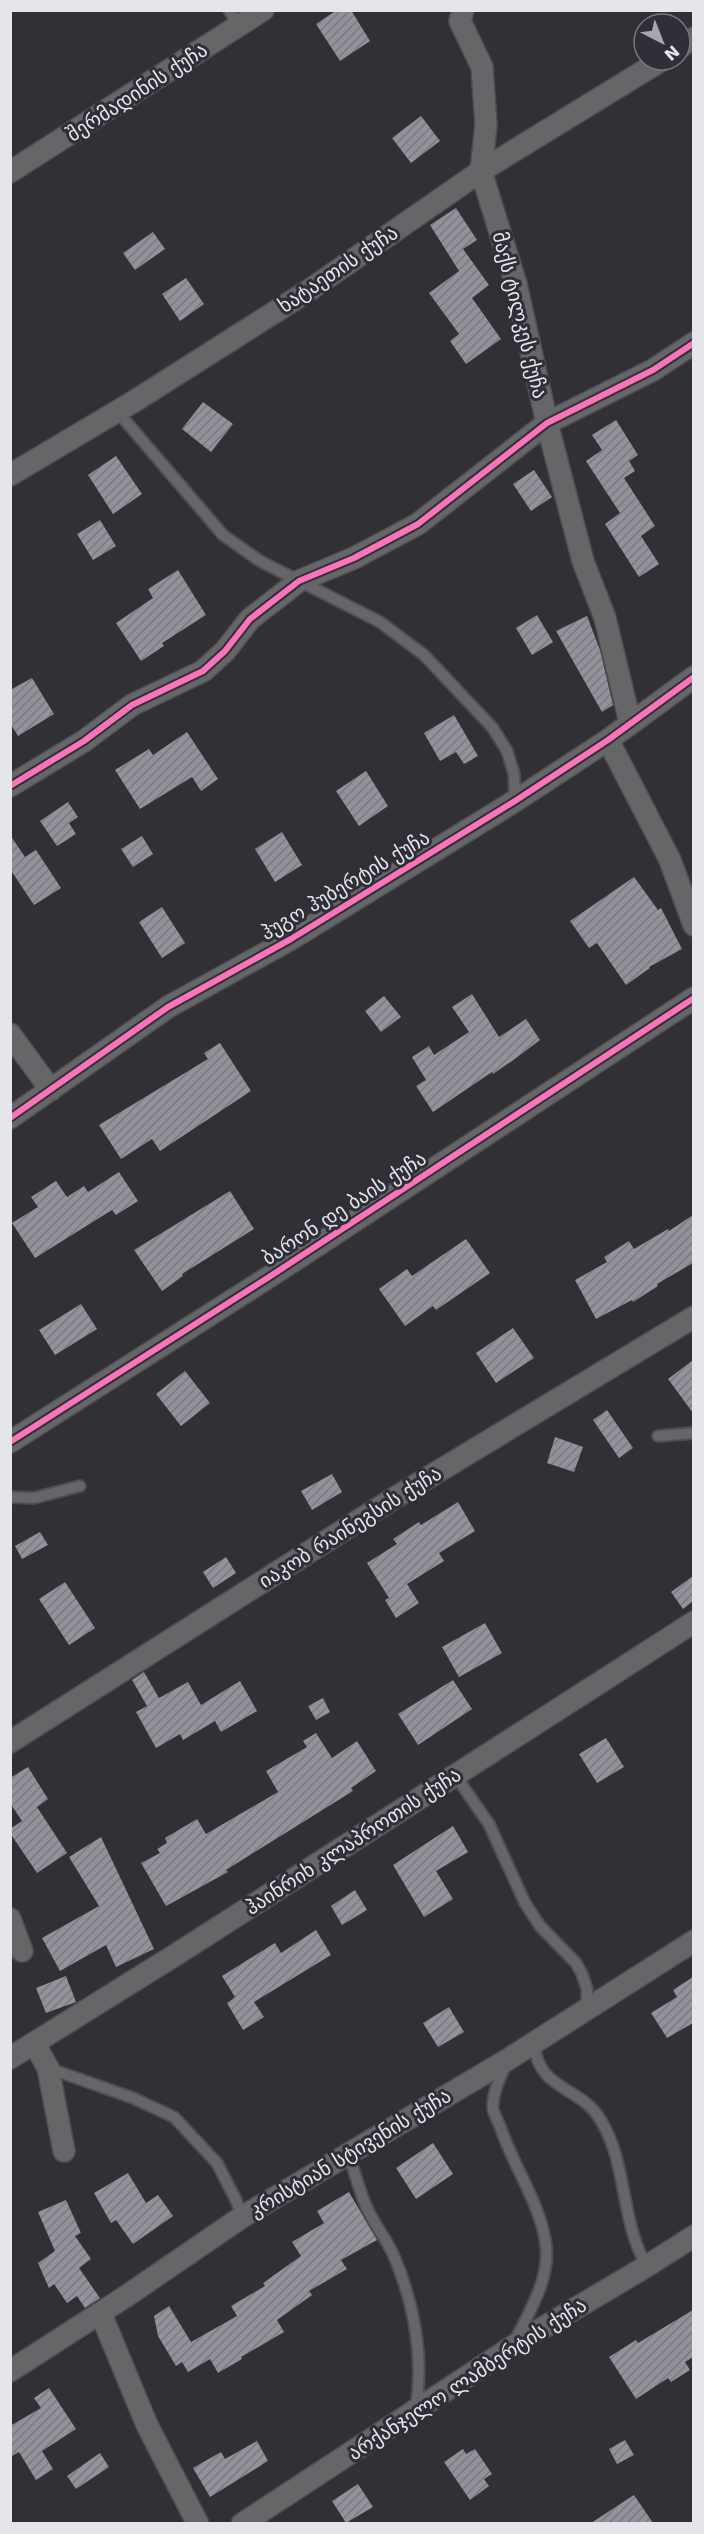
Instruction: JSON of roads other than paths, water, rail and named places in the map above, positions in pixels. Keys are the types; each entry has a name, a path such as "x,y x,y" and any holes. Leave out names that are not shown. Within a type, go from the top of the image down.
{"street":[{"name":"შერმადინის ქუჩა","path":"10,172 234,18 263,10"},
{"name":"მაქს ტილკეს ქუჩა","path":"463,10 460,21 482,67 486,125 481,171 516,284 546,423 584,561 605,618 630,722"},
{"name":"ხატაეთის ქუჩა","path":"10,475 308,291 481,171 642,72"},
{"path":"10,786 84,741 132,705 203,671 225,651 250,619 299,581 354,558 418,524 546,423 653,370 693,343"},
{"name":"ჰუგო ჰუბერტის ქუჩა","path":"10,1118 168,1006 291,939 515,801 608,740 693,677"},
{"path":"608,740 670,860 693,925"},
{"name":"ბარონ დე ბაის ქუჩა","path":"10,1442 269,1277 693,998"},
{"path":"10,1034 51,1090"},
{"name":"იაკობ რაინეგსის ქუჩა","path":"10,1742 391,1500 693,1317"},
{"name":"ჰაინრიხ კლაპროთის ქუჩა","path":"10,2058 180,1952 693,1622"},
{"path":"10,1919 22,1951"},
{"name":"კრისტიან სტივენის ქუჩა","path":"10,2371 101,2314 242,2217 507,2060 693,1941"},
{"path":"34,2043 48,2068 64,2151"},
{"name":"არქანჯელო ლამბერტის ქუჩა","path":"242,2523 512,2348 693,2236"},
{"path":"101,2314 147,2425 198,2523"}],"lane":[{"path":"117,411 224,535 260,561 380,622 424,655 492,727 507,751 514,774 515,801"},
{"path":"658,1436 693,1433"},
{"path":"10,1497 34,1498 80,1486"},
{"path":"455,1775 489,1824 525,1903 540,1926 576,1963 587,1989 587,2008"},
{"path":"534,2042 535,2055 540,2069 582,2100 599,2118 619,2169 638,2252 647,2266"},
{"path":"507,2060 497,2088 494,2108 508,2150 539,2218 546,2246 545,2266 538,2292 512,2348"},
{"path":"48,2068 133,2098 174,2117 217,2163 242,2217"},
{"path":"348,2153 367,2208 393,2253 407,2293 418,2345 420,2384 416,2410"}]}
